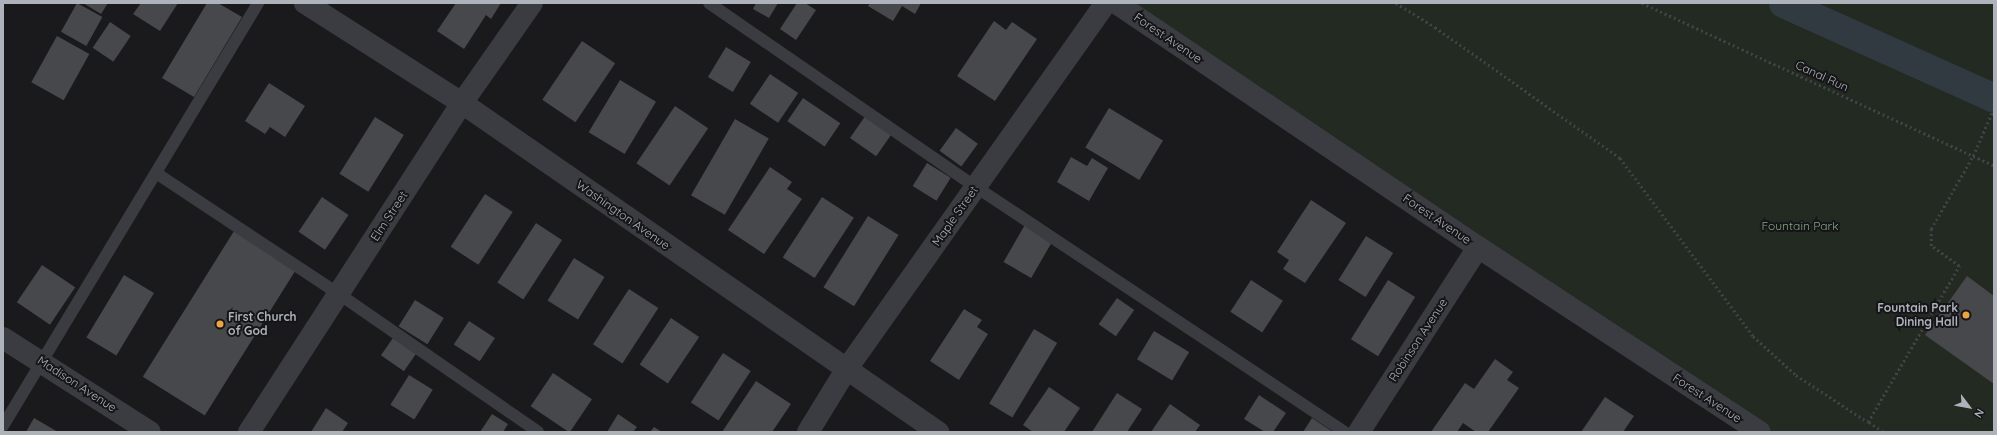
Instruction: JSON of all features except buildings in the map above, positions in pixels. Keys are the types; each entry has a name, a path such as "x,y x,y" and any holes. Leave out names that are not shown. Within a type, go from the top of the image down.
{"street":[{"name":"Washington Avenue","path":"305,3 462,103 846,370 938,432"},
{"name":"Elm Street","path":"249,432 462,103 532,3"},
{"name":"Maple Street","path":"808,432 846,370 1106,3"},
{"name":"Forest Avenue","path":"1116,3 1478,247 1760,432"},
{"name":"Robinson Avenue","path":"1359,432 1478,247"},
{"name":"Madison Avenue","path":"3,338 42,361 150,432"}],"lane":[{"path":"3,426 258,3"},
{"path":"709,3 976,186 1345,432"},
{"path":"156,173 339,294 538,432"}],"path":[{"path":"1396,3 1435,27 1620,158 1752,336 1796,375 1884,432"},
{"name":"Canal Run","path":"1642,3 1994,166"},
{"path":"1868,422 1959,266 1931,246 1931,229 1973,156 1994,108"}],"green space":[{"name":"Fountain Park","path":"1115,3 1994,3 1994,98 1984,94 1994,99 1994,432 1760,432"}],"waterway":[{"path":"1783,3 1994,98"}],"place":[{"name":"Fountain Park Dining Hall","path":"1966,315"},
{"name":"First Church of God","path":"220,324"}]}
